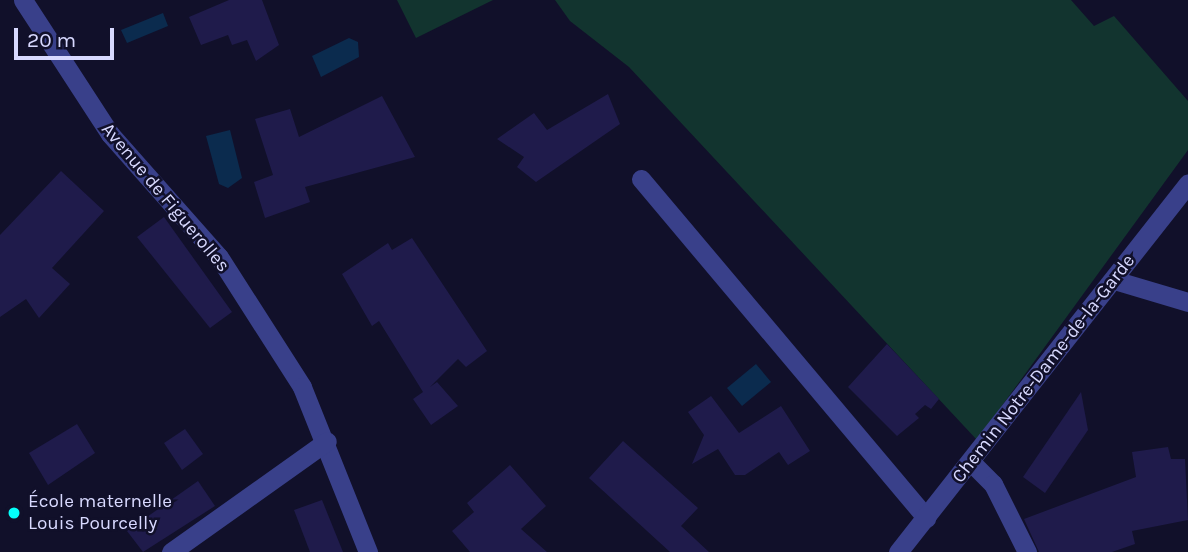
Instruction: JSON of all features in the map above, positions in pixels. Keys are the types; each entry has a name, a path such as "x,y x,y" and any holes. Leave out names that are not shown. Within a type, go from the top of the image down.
{"street":[{"name":"Avenue de Figuerolles","path":"23,0 110,134 219,257 302,387 327,441 368,552"},
{"path":"641,178 926,518"},
{"name":"Chemin Notre-Dame-de-la-Garde","path":"898,552 1188,184"},
{"path":"1114,281 1188,302"},
{"path":"171,552 327,441"},
{"path":"971,462 993,484 1027,552"}],"green space":[{"path":"397,0 493,0 416,38"},
{"path":"555,0 1071,0 1094,26 1114,16 1188,101 1188,150 977,440 629,67 570,21"}],"water":[{"path":"163,13 168,26 127,43 121,30"},
{"path":"349,38 358,42 359,57 321,77 312,56"},
{"path":"230,130 242,178 228,188 219,184 206,136"},
{"path":"756,364 771,382 742,406 727,388"}],"building":[{"path":"229,0 262,0 279,45 256,61 247,40 232,45 228,35 201,45 189,17"},
{"path":"608,94 620,124 536,182 517,167 524,157 497,139 534,113 547,130"},
{"path":"382,96 415,157 305,187 310,202 265,218 254,182 273,175 255,119 290,109 299,137"},
{"path":"61,171 104,211 52,268 70,284 39,318 26,299 0,317 0,235"},
{"path":"164,217 232,312 210,328 137,237"},
{"path":"412,238 487,351 466,367 458,359 430,387 437,382 458,406 431,425 413,399 423,392 379,321 372,326 342,274 388,243 392,250"},
{"path":"887,344 939,399 931,409 925,405 915,414 919,418 897,436 848,387"},
{"path":"1081,392 1088,430 1045,493 1023,477"},
{"path":"711,396 739,433 781,406 810,451 788,465 779,452 745,475 735,475 718,449 692,464 704,435 688,412"},
{"path":"77,424 95,453 48,485 29,453"},
{"path":"185,429 203,454 182,470 164,443"},
{"path":"623,441 698,508 681,526 709,552 670,552 589,478"},
{"path":"1168,447 1171,459 1185,459 1188,520 1132,531 1135,544 1112,552 1039,552 1024,519 1136,477 1132,452"},
{"path":"510,465 546,506 521,529 547,552 470,552 452,531 474,512 467,503"},
{"path":"198,481 215,506 143,552 127,531"},
{"path":"322,500 343,552 310,552 294,510"}],"place":[{"name":"École maternelle Louis Pourcelly","path":"14,513"}]}
